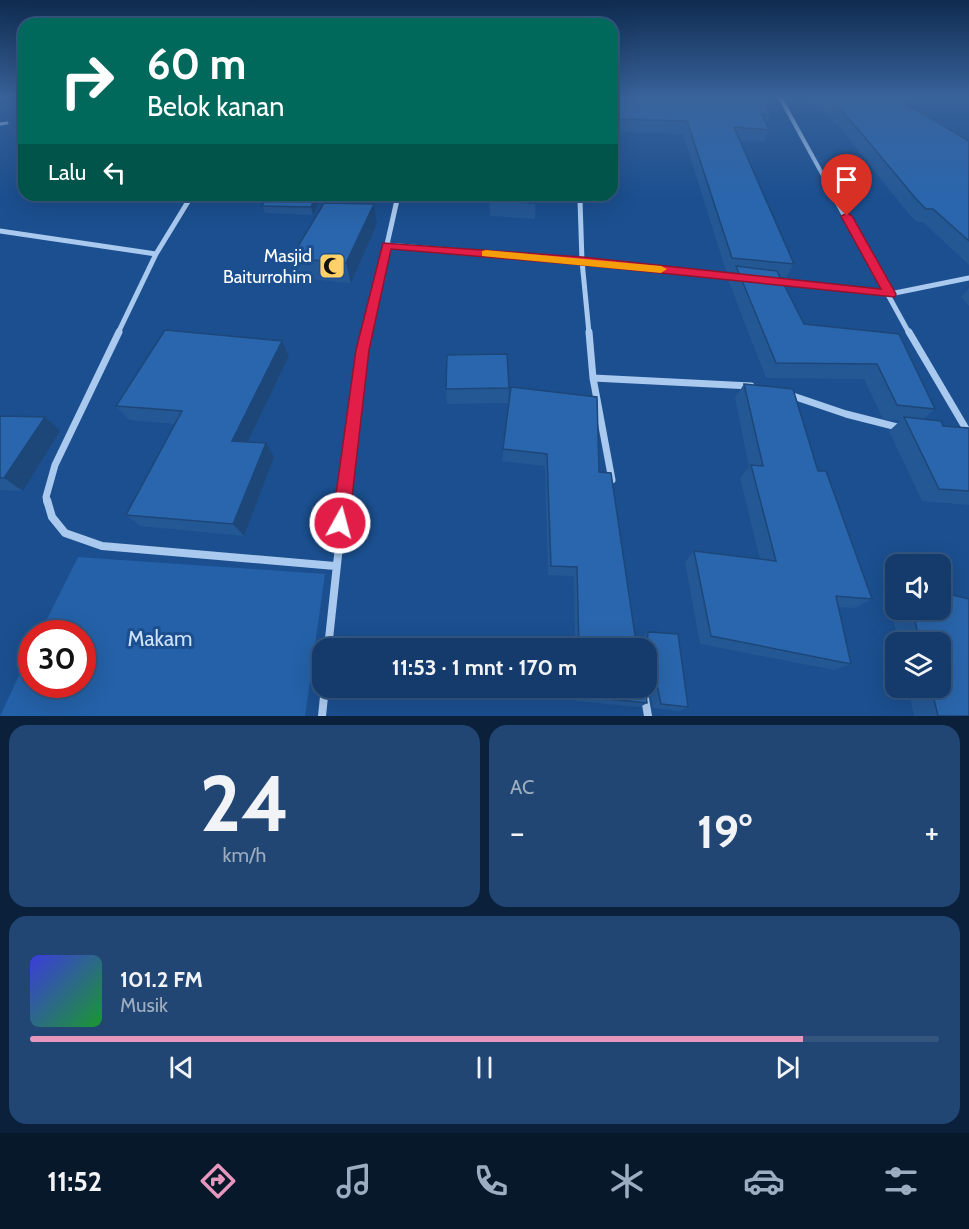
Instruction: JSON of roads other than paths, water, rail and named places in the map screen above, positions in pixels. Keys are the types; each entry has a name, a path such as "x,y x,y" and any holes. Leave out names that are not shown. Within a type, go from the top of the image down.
{"street":[{"path":"799,130 917,347 969,433"},
{"path":"188,201 156,254 55,465 46,497 52,517 65,533 102,546 335,566"},
{"path":"329,638 335,566 363,350 397,201"},
{"path":"580,201 582,261 593,378 614,489"},
{"path":"0,231 156,254"},
{"path":"387,245 582,261 748,279"},
{"path":"772,281 890,294 969,278"},
{"path":"593,378 758,387"},
{"path":"780,392 884,425 905,428"},
{"path":"958,432 969,433"},
{"path":"322,716 324,698"},
{"path":"645,698 648,716"}],"place":[{"name":"Masjid Baiturrohim","path":"332,266"}],"park label":[{"name":"Makam","path":"160,639"}]}
